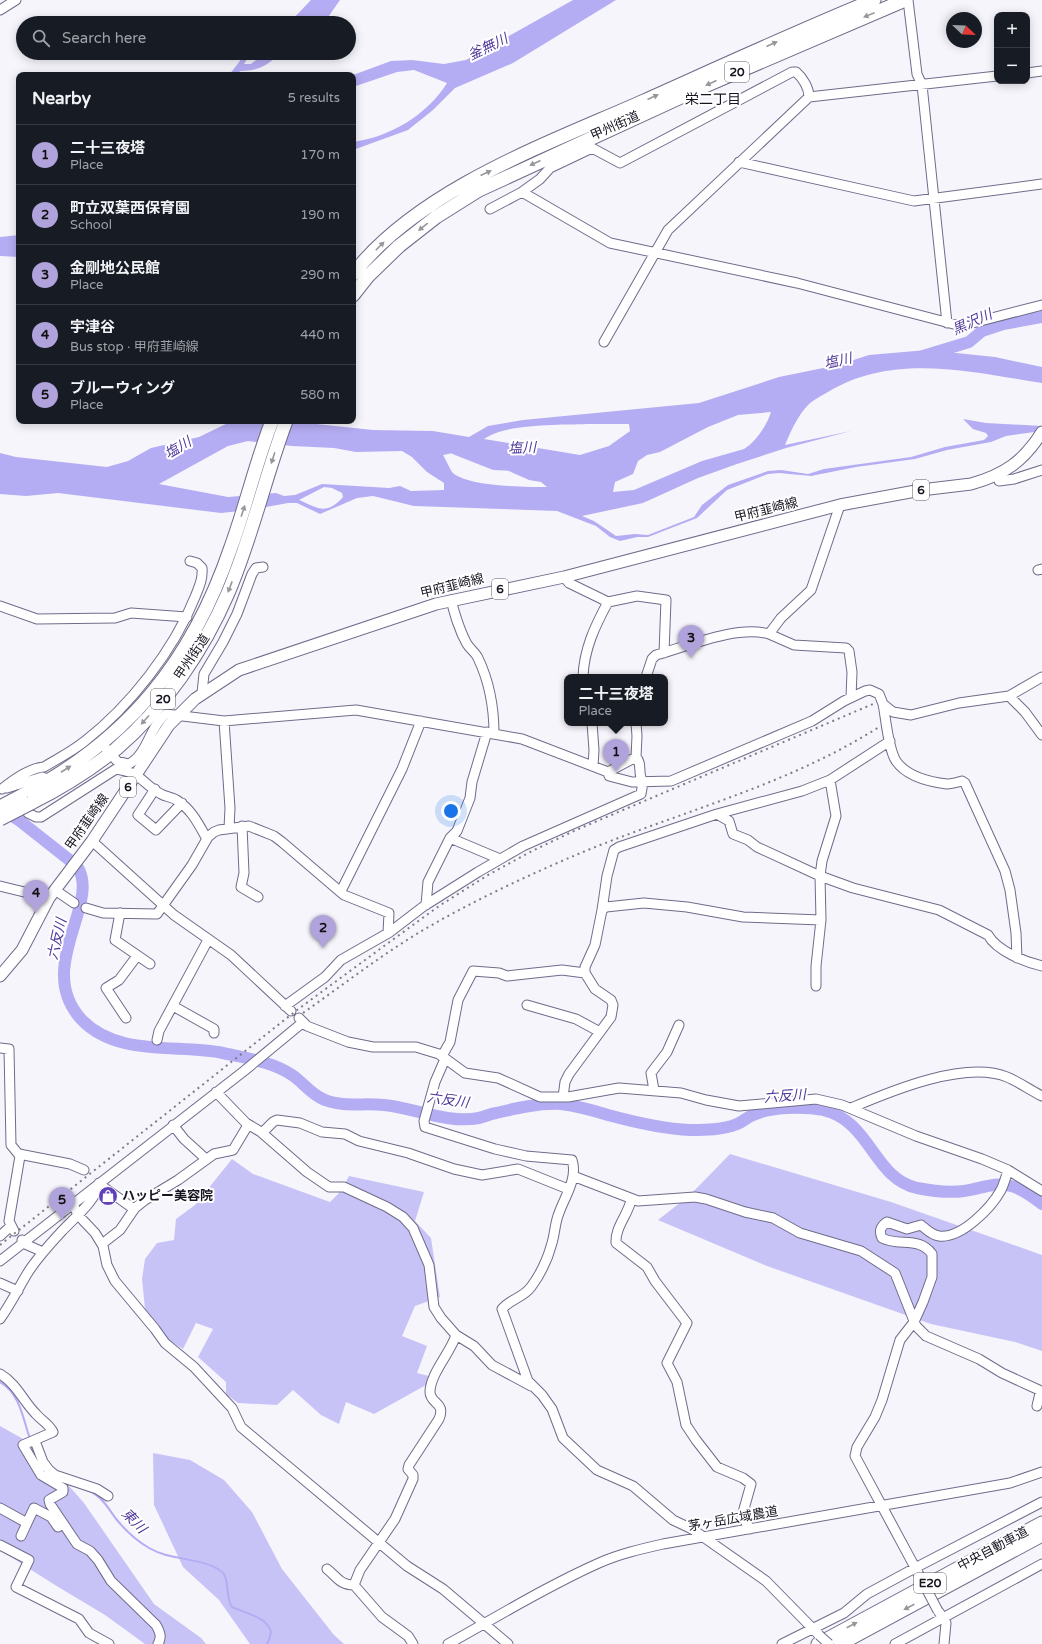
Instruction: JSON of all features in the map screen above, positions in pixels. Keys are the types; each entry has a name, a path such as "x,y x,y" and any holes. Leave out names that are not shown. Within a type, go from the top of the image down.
{"highway":[{"name":"甲州街道","path":"356,291 368,276 399,246 436,217 479,190 874,0"},
{"name":"甲州街道","path":"356,271 389,237 430,206 472,179 570,146 905,0"},
{"name":"甲州街道","path":"27,804 50,780 106,748 145,721 192,660 211,628 228,592 237,549 271,424"},
{"name":"甲州街道","path":"237,549 285,424"},
{"name":"甲州街道","path":"0,818 88,770 106,748"},
{"name":"甲州街道","path":"1,795 27,804"},
{"name":"中央自動車道","path":"819,1639 1042,1523"},
{"name":"中央自動車道","path":"840,1644 1042,1535"}],"main road":[{"name":"甲府韮崎線","path":"0,976 22,950 52,894 92,841 160,737 178,715 202,693 238,670 402,614 451,600 564,577 840,505 921,490 971,484 1000,477 1022,458 1042,432"}],"street":[{"path":"0,10 16,0"},
{"path":"908,0 917,74 922,84 947,323"},
{"path":"1030,72 1042,71"},
{"path":"490,209 522,192 540,179 570,146 592,148 620,163 792,72 796,72 799,75 809,90 809,97"},
{"path":"604,342 668,230 809,97 994,76"},
{"path":"739,162 909,200 1042,184"},
{"path":"522,192 610,243 797,283 947,323 961,326 1042,305"},
{"path":"1000,477 1014,479 1042,470"},
{"path":"769,634 782,618 811,590 840,505"},
{"path":"1,795 9,782 38,768 44,767 84,742 120,709 170,653 202,579 202,568 197,563 190,561"},
{"path":"202,693 200,672 230,628 252,574 256,568 263,567"},
{"path":"564,577 569,584 608,602 637,596 666,600 664,653"},
{"path":"426,905 428,882 450,838 457,830 470,798 472,782 491,733 492,706 489,692 478,657 469,648 460,629 451,600"},
{"path":"584,674 588,647 594,628 608,602"},
{"path":"0,606 37,619 115,618 131,613 186,617"},
{"path":"647,674 652,659 656,655 729,633 760,631 794,645 846,648 849,651 852,672 851,697"},
{"path":"883,704 893,712 911,715 959,703 1009,696 1042,677"},
{"path":"106,748 121,763 129,764 134,762 166,714 224,721 345,710 421,721 522,739 608,772 609,776 622,780 643,782 671,781 812,721 851,697 870,690 879,694 883,704 890,741 897,762 918,779 929,779 949,784 962,781 966,783 1005,871 1016,933 1016,958"},
{"path":"1009,696 1025,712 1042,735"},
{"path":"224,721 230,808 228,828"},
{"path":"341,891 402,769 421,721"},
{"path":"592,726 594,750 593,766"},
{"path":"92,841 164,906 208,940 231,955 263,988 288,1009 325,977 341,960 388,933 426,905 500,859 523,846 641,794 643,782 640,778 640,764 636,757 638,736 636,726"},
{"path":"563,1097 565,1082 569,1074 611,1017 613,1005 611,1000 595,989 585,973 585,967 595,945 607,876 614,850 717,814 780,798 830,780 890,741"},
{"path":"608,772 636,757"},
{"path":"27,804 36,817 41,816 116,769 136,774 160,794 182,804 192,813 207,839"},
{"path":"1,795 42,777 50,780"},
{"path":"816,986 816,966 821,920 820,876 822,861 836,816 830,780"},
{"path":"155,789 138,815 156,830 182,804"},
{"path":"717,814 729,821 734,834 748,840 757,847 820,876 853,888 943,912 988,935 991,940 1016,958 1042,966"},
{"path":"242,826 244,873 240,887 258,897"},
{"path":"86,908 103,913 157,914 164,906 207,839 214,832 228,828 249,826 274,836 344,895 353,900 388,913 388,933"},
{"path":"450,838 500,859"},
{"path":"0,886 52,894 74,903"},
{"path":"602,910 606,907 644,903 687,907 743,917 821,920"},
{"path":"120,913 115,940 150,964"},
{"path":"157,1040 159,1031 208,940"},
{"path":"126,1018 106,988 119,980 137,956"},
{"path":"531,1386 523,1369 517,1347 502,1309 505,1305 525,1294 538,1274 552,1243 558,1214 573,1176 572,1160 526,1156 495,1149 425,1127 424,1121 435,1082 450,1042 458,1000 473,971 499,973 507,976 562,970 585,973"},
{"path":"527,1005 558,1013 600,1032"},
{"path":"173,1006 214,1029 214,1033"},
{"path":"0,1261 23,1241 244,1071 301,1020 348,1042 373,1047 416,1047 430,1050 465,1073 498,1078 540,1097 563,1097 619,1088 681,1093 706,1100 739,1106 816,1099 851,1108 916,1136 982,1159 1007,1174 1042,1191"},
{"path":"654,1090 651,1074 667,1052 679,1025"},
{"path":"0,1048 9,1049 11,1145 19,1154 70,1164 84,1170"},
{"path":"851,1108 897,1088 959,1074 974,1073 994,1074 1007,1077 1042,1096"},
{"path":"216,1092 248,1125 262,1132 307,1172 329,1187 344,1187 388,1207 403,1217 413,1228 429,1265 434,1307 456,1335 474,1346 492,1366 531,1386 542,1395 552,1409 563,1438 597,1470 633,1486 673,1520 692,1529 771,1585 812,1628 819,1639 829,1644"},
{"path":"262,1132 277,1120 300,1123 322,1132 345,1134 359,1141 408,1153 454,1169 482,1175 518,1169 568,1189"},
{"path":"102,1244 120,1230 134,1209 145,1200 178,1180 214,1154 233,1150 248,1125"},
{"path":"173,1126 184,1139 206,1159"},
{"path":"0,1236 13,1229 9,1221 18,1169 19,1154"},
{"path":"944,1644 946,1623 881,1507 855,1456 856,1447 875,1417 880,1406 900,1340 914,1322 932,1276 932,1254 924,1246 918,1243 889,1242 882,1238 880,1232 882,1226 887,1222 907,1228 921,1225 929,1232 938,1236 957,1233 971,1224 1000,1191 1007,1174"},
{"path":"573,1176 631,1200 638,1201 694,1197 706,1199 745,1212 773,1218 800,1233 861,1251 895,1273 919,1331 926,1336 979,1359 1002,1373 1039,1390 1039,1405"},
{"path":"99,1183 134,1209"},
{"path":"0,1320 27,1274 43,1252 78,1215 98,1189 99,1183"},
{"path":"631,1200 629,1210 618,1229 616,1243 647,1267 687,1323 667,1363 677,1382 686,1425 696,1440 717,1467 743,1478 751,1484 742,1516 750,1529"},
{"path":"73,1204 78,1215 95,1232 102,1244 107,1265 114,1281 165,1343 194,1367 232,1408 241,1427 407,1566 444,1589 508,1644"},
{"path":"23,1241 43,1252"},
{"path":"0,1283 18,1291"},
{"path":"354,1585 360,1570 395,1519 411,1486 413,1475 408,1469 409,1465 441,1413 441,1408 431,1397 430,1391 437,1373 456,1335"},
{"path":"0,1374 15,1387 30,1408 51,1428 53,1432 23,1445 41,1475 63,1488 63,1492 50,1500 50,1504 77,1544 90,1551 98,1560 111,1580 156,1625 160,1631 161,1639 158,1644"},
{"path":"34,1441 49,1470 55,1475 97,1489 108,1496"},
{"name":"茅ヶ岳広域農道","path":"448,1644 599,1563 640,1549 1010,1483 1042,1472"},
{"path":"782,1644 844,1613 867,1594 917,1570 1042,1502"},
{"path":"0,1508 27,1523"},
{"path":"21,1536 34,1508 51,1517 62,1532 67,1529"},
{"path":"0,1544 29,1560 16,1587 79,1619 89,1633 109,1644"},
{"path":"895,1644 940,1614 1042,1564"},
{"path":"327,1569 334,1574 336,1580 342,1584 354,1585 382,1617 408,1636 413,1644"}],"shaded area":[{"path":"730,1154 891,1202 1042,1255 1042,1351 1015,1342 931,1324 767,1266 658,1220 690,1195"},
{"path":"232,1159 253,1174 330,1202 341,1191 349,1176 424,1192 415,1221 431,1238 440,1297 415,1306 402,1336 427,1346 417,1373 429,1376 426,1385 374,1414 346,1402 339,1424 321,1415 293,1390 277,1405 238,1403 226,1394 226,1382 198,1357 213,1329 196,1323 183,1349 169,1340 145,1309 142,1279 145,1259 157,1243 174,1240 176,1219 195,1205"},
{"path":"0,1426 32,1444 84,1503 154,1604 201,1638 206,1644 145,1644 105,1615 0,1550"},
{"path":"153,1453 190,1460 224,1480 252,1512 282,1569 334,1635 344,1644 250,1644 219,1600 183,1567 154,1505"}],"water":[{"path":"311,0 340,0 329,16 296,16"},
{"path":"573,0 616,0 513,63 455,88 433,110 408,130 356,149 356,141 394,130 406,123 429,105 439,95 447,83 414,70 397,72 356,86 356,74 391,61 412,60 444,64 466,60"},
{"path":"241,60 247,60 244,64 251,64 256,60 272,60 257,69 231,72"},
{"path":"16,235 16,257 0,256 0,237"},
{"path":"927,350 995,357 1042,367 1042,383 960,370 933,368 879,372 853,380 812,401 797,419 785,445 851,431 786,448 737,464 698,478 643,503 582,516 594,521 616,536 635,534 648,535 694,517 702,505 728,485 768,471 781,470 808,474 824,469 911,457 945,447 984,440 988,436 986,433 973,429 963,419 986,423 1042,426 1042,431 1006,436 991,442 947,450 915,459 856,467 811,476 779,473 768,474 727,490 697,518 648,537 637,537 620,541 610,537 596,526 557,511 414,506 373,496 357,498 320,514 297,503 221,513 58,493 26,496 0,494 0,453 16,457 107,467 128,461 151,448 199,437 226,424 316,424 373,430 433,431 469,437 488,426 523,420 699,403 779,377 838,365 869,355","holes":["771,412 760,433 753,442 744,449 702,461 634,490 613,492 615,482 633,474 638,461 647,455 660,452 708,427 738,415","579,424 629,424 630,431 609,446 580,455 484,439 494,434 520,427","248,441 292,446 334,448 356,452 402,451 412,457 427,472 444,483 444,490 411,491 400,486 389,488 322,484 295,495 284,496 276,493 228,497 159,484 228,446","453,453 483,455 494,459 503,468 529,480 541,482 547,487 497,485 470,481 459,477 452,472 443,455","324,487 332,488 342,493 343,497 332,507 322,509 299,500"]}],"waterway":[{"name":"黒沢川","path":"923,356 969,342 982,331 1003,324 1042,317"},
{"name":"塩川","path":"456,449 494,464 515,465"},
{"name":"六反川","path":"3,810 20,821 77,866 82,881 82,898 66,957 64,978 68,999 81,1019 95,1031 112,1039 148,1047 223,1053 250,1059 285,1071 296,1078 315,1095 325,1100 347,1104 384,1105 455,1119 479,1118 494,1113 528,1106 561,1104 584,1108 659,1127 702,1130 720,1129 732,1126 751,1116 768,1110 797,1108 823,1110 839,1116 852,1125 890,1173 902,1182 917,1188 946,1192 958,1192 999,1184 1015,1187 1024,1191 1042,1204"},
{"name":"東川","path":"0,1382 12,1393 20,1407 30,1439"},
{"name":"東川","path":"61,1482 97,1495 124,1528 149,1548 167,1555 204,1563 221,1571 226,1578 232,1607 259,1618 264,1621 270,1629 271,1632 267,1644"}],"railway":[{"path":"0,1245 297,1010 439,906 488,875 532,851 576,830 873,704"},
{"path":"303,1013 372,963 415,935 498,890 541,870 620,837 771,781 808,765 879,727"}],"place":[{"name":"金剛地公民館","path":"691,658"},
{"name":"二十三夜塔","path":"616,772"},
{"name":"宇津谷","path":"36,913"},
{"name":"町立双葉西保育園","path":"323,948"},
{"name":"ハッピー美容院","path":"108,1196"},
{"name":"ブルーウィング","path":"62,1220"}],"district":[{"name":"栄二丁目","path":"713,99"}],"water label":[{"name":"釜無川","path":"488,47"}]}
